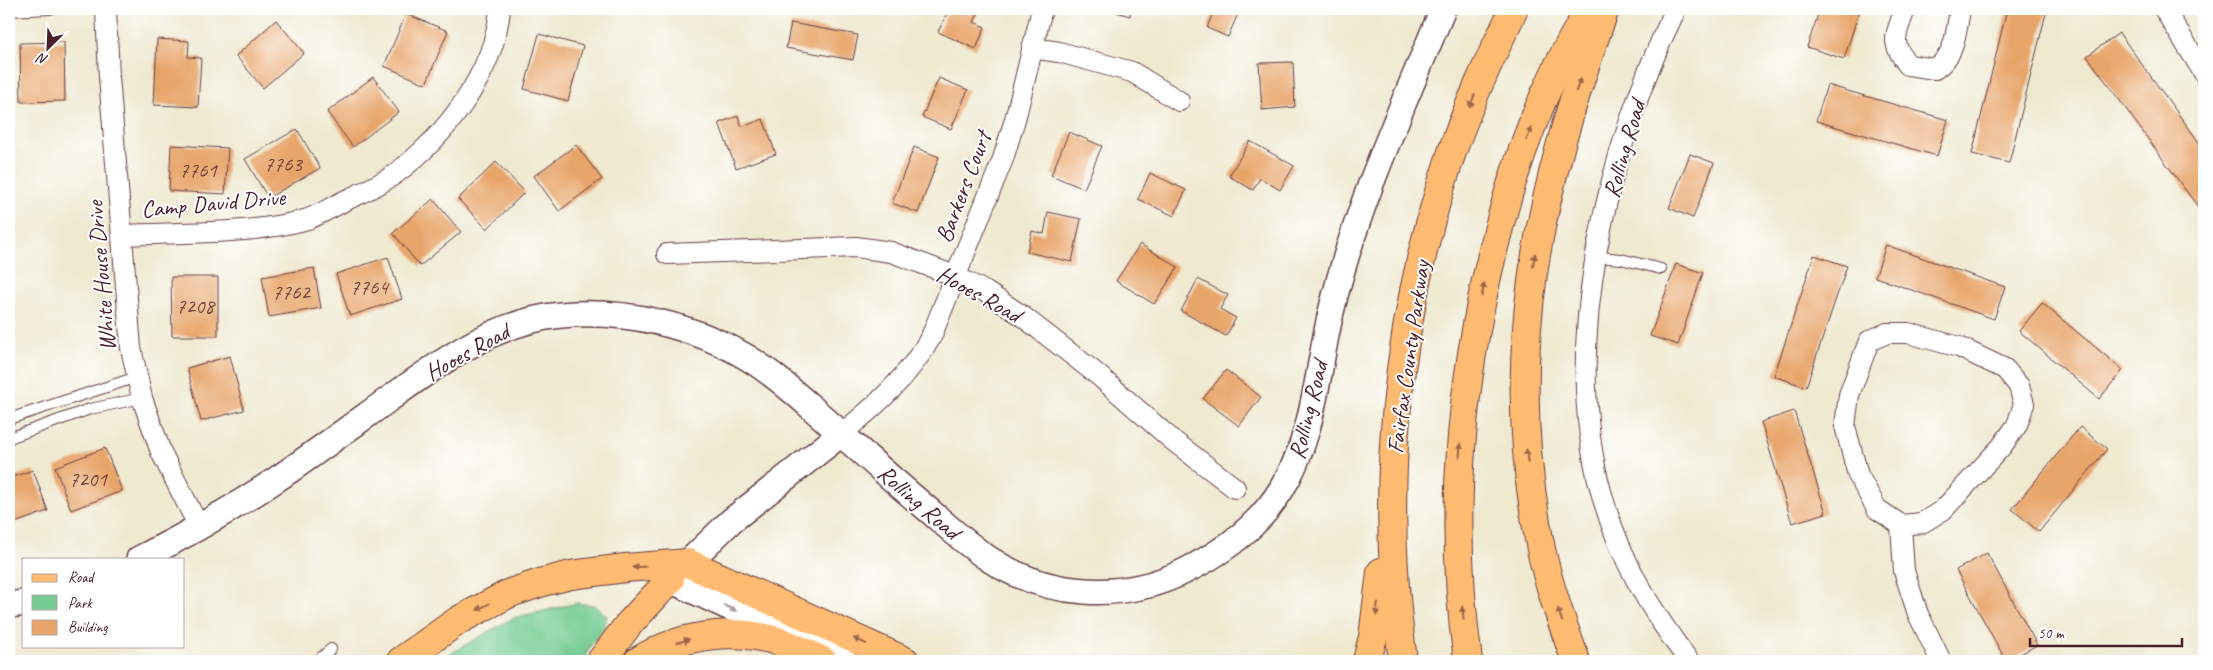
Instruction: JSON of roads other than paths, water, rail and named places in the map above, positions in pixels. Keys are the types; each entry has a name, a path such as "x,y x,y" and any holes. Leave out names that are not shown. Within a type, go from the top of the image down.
{"main road":[{"name":"Fairfax County Parkway","path":"1403,661 1395,600 1391,491 1400,380 1418,271 1449,161 1491,56 1514,9"},
{"path":"1468,661 1460,570 1459,466 1468,370 1476,324 1500,222 1528,135 1567,49 1590,9"},
{"path":"1576,661 1552,590 1541,550 1534,508 1525,426 1524,349 1527,306 1544,209 1572,104 1605,9"},
{"path":"1367,661 1373,637 1391,491"},
{"path":"601,661 628,625 679,572"},
{"path":"401,661 458,620 510,593 535,584 590,573 679,572 904,661"},
{"path":"638,661 657,650 678,642 721,634 771,640 823,661"}],"street":[{"name":"White House Drive","path":"106,9 109,77 131,348 142,398 162,452 198,527"},
{"name":"Camp David Drive","path":"123,235 270,227 309,218 395,175 433,141 460,108 482,71 498,28 500,9"},
{"name":"Barkers Court","path":"841,434 874,408 919,359 931,337 1003,158 1042,9"},
{"name":"Rolling Road","path":"841,434 975,550 1013,573 1051,587 1090,593 1109,592 1142,586 1168,579 1218,553 1242,535 1263,515 1280,492 1295,465 1306,434 1332,304 1359,214 1442,9"},
{"name":"Rolling Road","path":"1676,9 1642,86 1625,135 1611,189 1597,257 1586,349 1586,400 1592,448 1602,495 1618,543 1638,586 1662,626 1688,661"},
{"path":"1904,9 1895,41 1897,51 1908,65 1935,69 1946,62 1953,48 1960,9"},
{"path":"2164,9 2204,73"},
{"path":"1032,48 1060,52 1132,72 1179,101"},
{"name":"Hooes Road","path":"667,254 856,247 891,252 955,276 986,292 1021,315 1098,375 1171,439 1234,488"},
{"name":"Hooes Road","path":"141,558 198,527 281,476 460,350 507,327 544,317 580,314 622,316 664,324 706,337 747,357 766,370 841,434"},
{"path":"1887,333 1908,333 1959,348 2005,368 2019,386 2024,404 2017,425 2002,446 1943,510 1922,523 1901,525 1877,509 1858,476 1845,426 1849,394 1869,341 1887,333"},
{"path":"841,434 749,505 679,572 846,661"},
{"path":"1901,525 1904,571 1918,614 1941,661"},
{"path":"9,605 22,603"}],"lane":[{"path":"9,11 50,9"},
{"path":"1597,257 1622,259 1661,270"},
{"path":"9,419 137,376"},
{"path":"9,438 90,410 142,398"},
{"path":"317,661 331,649"}]}
